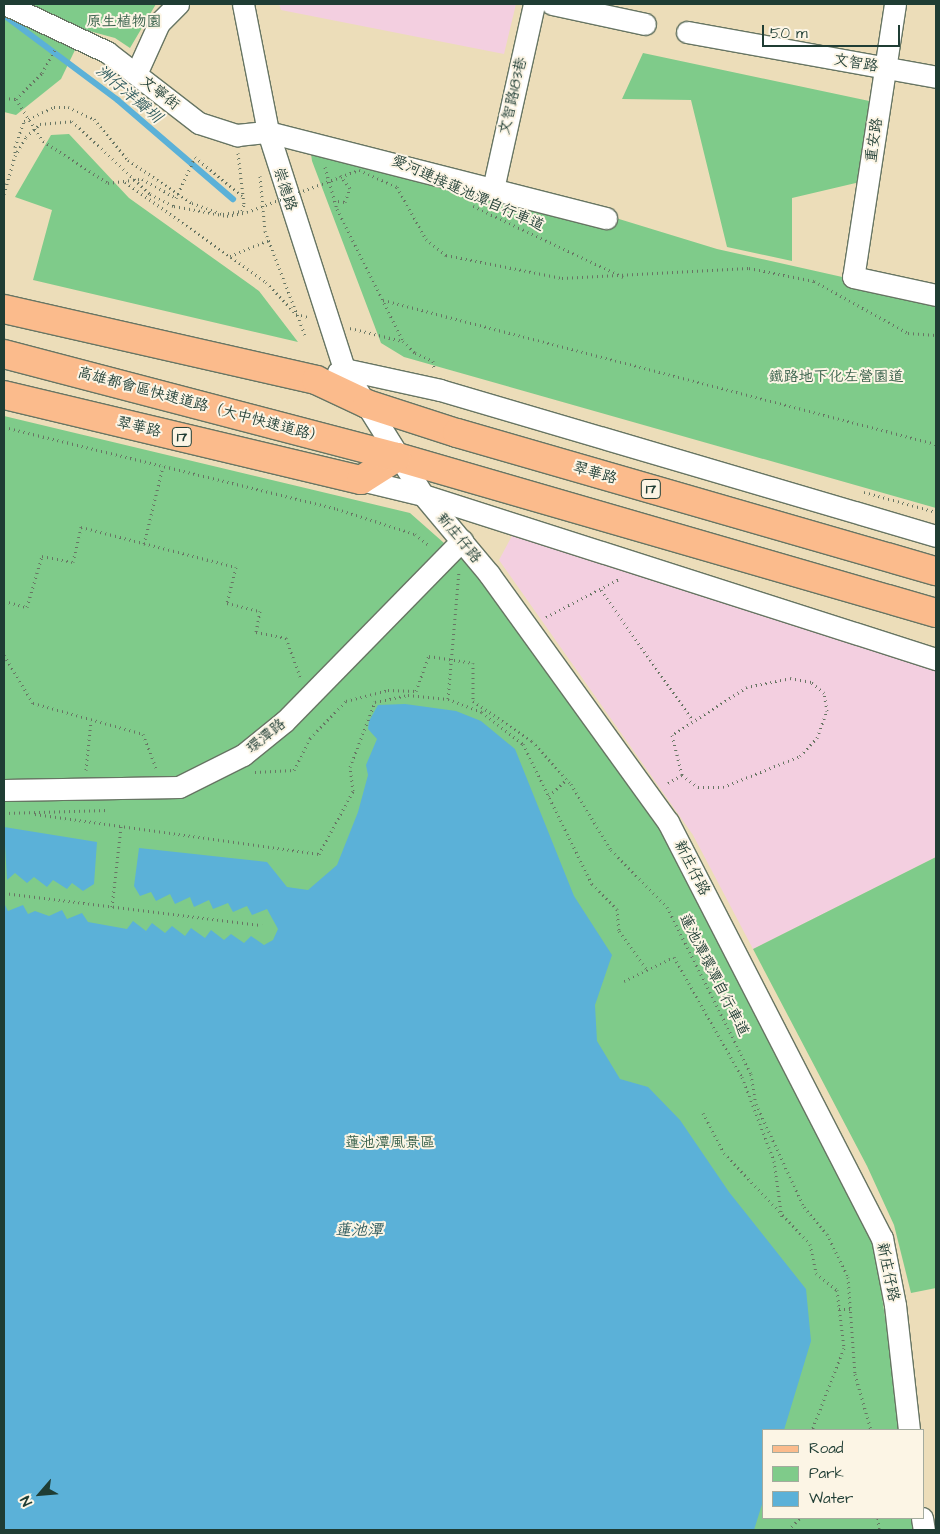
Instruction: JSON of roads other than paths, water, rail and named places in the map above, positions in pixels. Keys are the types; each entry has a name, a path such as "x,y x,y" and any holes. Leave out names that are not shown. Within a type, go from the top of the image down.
{"main road":[{"name":"翠華路","path":"4,309 316,380 367,404 936,571"},
{"name":"高雄都會區快速道路（大中快速道路）","path":"4,354 397,457"},
{"name":"翠華路","path":"4,395 361,480"},
{"path":"361,480 397,457 936,613"}],"street":[{"name":"文寧街","path":"5,4 106,52 199,123 237,135 268,132 606,218"},
{"path":"136,74 159,23 178,4"},
{"name":"崇德路","path":"243,4 268,132 344,369"},
{"name":"文智路183巷","path":"492,189 534,4"},
{"path":"552,4 645,24"},
{"name":"重安路","path":"895,4 854,277 936,295"},
{"name":"文智路","path":"687,32 936,77"},
{"path":"316,380 344,369 440,390 936,536"},
{"name":"新庄仔路","path":"344,369 367,404 397,457 423,495 462,540 668,822 882,1238 895,1305 909,1429"},
{"name":"翠華路","path":"361,480 423,495 936,659"},
{"name":"環潭路","path":"4,790 178,787 243,754 285,721 462,540"}],"water":[{"name":"蓮池潭","path":"405,704 456,711 481,721 515,749 574,896 612,955 595,1005 597,1041 620,1079 648,1087 680,1120 729,1192 806,1289 811,1341 784,1429 762,1429 762,1504 754,1530 4,1530 4,903 8,911 23,905 28,914 35,911 49,916 62,910 67,919 82,913 88,922 127,929 133,921 146,931 152,923 165,933 172,926 185,936 191,928 205,938 211,930 224,940 231,934 244,943 251,936 264,945 273,940 278,929 267,909 252,915 247,906 233,912 228,903 213,909 209,900 194,907 190,897 175,904 170,894 156,901 151,892 140,896 134,886 139,848 267,862 287,887 308,890 337,865 358,812 368,775 366,765 377,739 368,729 369,721 378,705"},
{"path":"4,827 97,842 94,884 83,891 72,883 67,889 53,880 47,887 34,877 27,883 15,873 7,880"}],"waterway":[{"name":"洲仔洋瓣圳","path":"4,15 118,100 233,199"}],"park label":[{"name":"原生植物園","path":"124,22"},
{"name":"鐵路地下化左營園道","path":"836,377"},
{"name":"蓮池潭風景區","path":"390,1143"}]}
